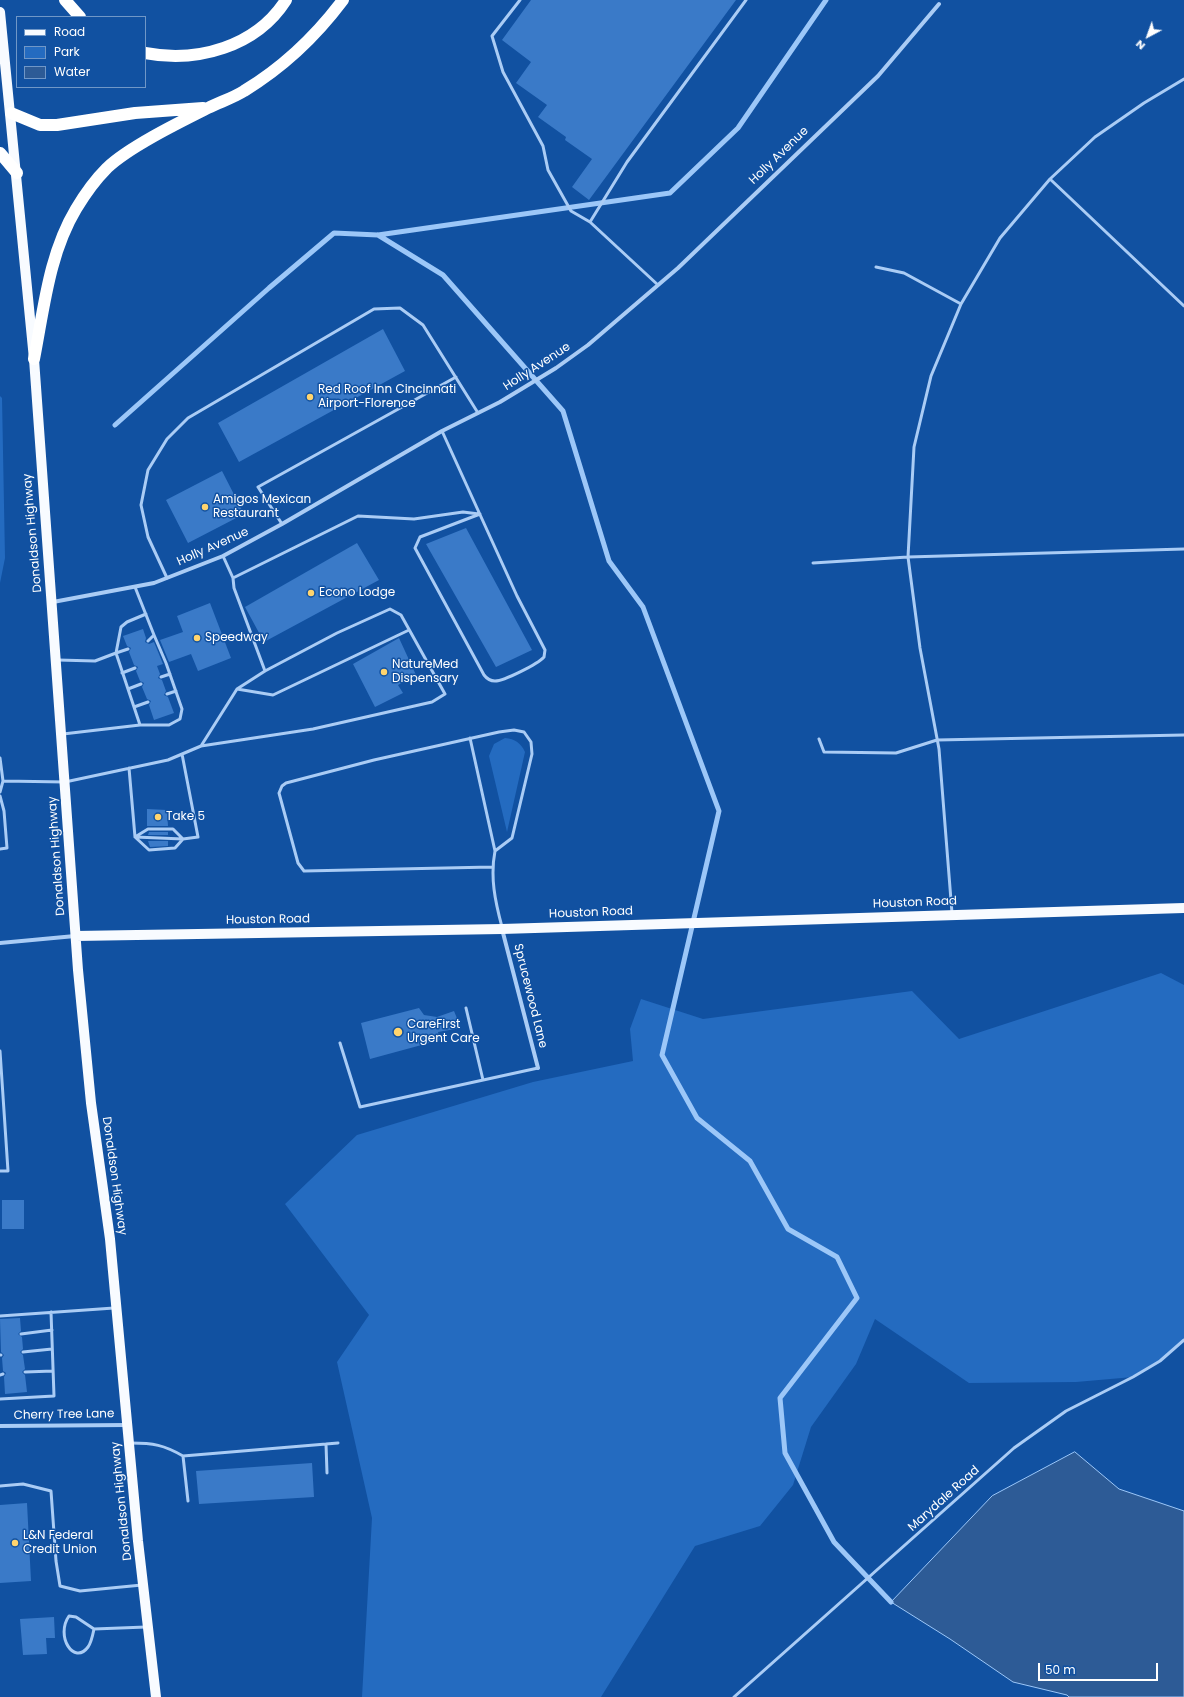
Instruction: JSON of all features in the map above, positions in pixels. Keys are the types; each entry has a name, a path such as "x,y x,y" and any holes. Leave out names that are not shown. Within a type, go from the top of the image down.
{"highway":[{"path":"65,0 79,16"},
{"path":"146,53 164,56 189,56 208,53 235,44 257,31 286,0"},
{"path":"34,359 55,253 76,208 92,185 108,167 127,153 208,108 243,92 284,63 314,34 343,0"},
{"path":"11,113 40,126 57,125 135,113 208,108"},
{"path":"0,153 17,173"}],"main road":[{"name":"Donaldson Highway","path":"0,12 17,173 34,359 76,936 91,1103 110,1239 143,1585 156,1697"},
{"name":"Houston Road","path":"76,936 502,929 1184,908"}],"street":[{"name":"Holly Avenue","path":"52,602 135,587 167,578 223,556 556,368 588,345 658,285 878,76 938,2"},
{"name":"Sprucewood Lane","path":"502,929 538,1068"},
{"name":"Houston Road","path":"0,943 76,936"},
{"name":"Cherry Tree Lane","path":"0,1426 127,1425"}],"lane":[{"path":"520,0 492,36 503,72 543,146 548,170 571,211 590,222 658,285"},
{"path":"590,222 628,162 746,0"},
{"path":"952,915 937,740 920,648 908,557 914,447 931,376 961,304 1000,238 1050,179 1095,137 1144,103 1184,80"},
{"path":"1050,179 1184,306"},
{"path":"876,267 904,273 961,304"},
{"path":"167,578 148,537 141,505 148,470 167,439 188,418 374,309 400,308 423,325 478,413"},
{"path":"282,524 258,487 456,377"},
{"path":"442,432 480,514 517,596 545,650 544,658 538,663 497,681 487,679 484,675 415,548 420,537 480,514"},
{"path":"233,578 358,516 414,518 463,512 480,514"},
{"path":"813,563 908,557 1184,549"},
{"path":"223,556 233,578 234,588 264,671"},
{"path":"61,734 140,726 169,725 180,719 182,709 176,691 135,587"},
{"path":"3,782 65,782 168,760 201,746 313,729 432,702 445,694 401,615 390,609 337,633 264,671 237,689 201,746"},
{"path":"140,726 116,653 121,627 127,622 146,614"},
{"path":"237,689 273,695 409,630"},
{"path":"148,642 154,635"},
{"path":"56,660 95,661 128,649"},
{"path":"122,673 135,668"},
{"path":"161,677 170,674"},
{"path":"128,689 141,684"},
{"path":"167,694 176,691"},
{"path":"134,707 148,702"},
{"path":"492,867 308,872 300,866 279,793 282,786 286,783 323,773 470,738 514,730 524,732 531,742 532,754 512,838 495,851"},
{"path":"819,739 824,752 896,753 937,740 1184,735"},
{"path":"470,738 495,851 492,867 494,898 502,929"},
{"path":"135,837 184,839 198,837 182,754"},
{"path":"0,758 3,782 0,792"},
{"path":"129,768 135,837 148,850 175,848 184,839"},
{"path":"0,796 4,811 7,848 0,849"},
{"path":"135,837 148,829 173,829 184,839"},
{"path":"466,1008 482,1080"},
{"path":"340,1043 360,1107 538,1068"},
{"path":"0,1051 8,1171 0,1171"},
{"path":"0,1316 117,1307"},
{"path":"0,1399 54,1396 51,1312"},
{"path":"21,1334 52,1330"},
{"name":"Marydale Road","path":"734,1697 1014,1448 1066,1411 1133,1377 1160,1361 1184,1340"},
{"path":"23,1352 52,1349"},
{"path":"25,1372 53,1371"},
{"path":"129,1443 148,1443 166,1446 183,1456 338,1443"},
{"path":"326,1444 327,1473"},
{"path":"183,1456 188,1501"},
{"path":"0,1486 24,1484 51,1491 56,1561 60,1586 80,1591 143,1585"},
{"path":"94,1629 88,1647 82,1652 76,1652 68,1649 65,1644 65,1622 69,1616 76,1617 94,1629 148,1627"}],"green space":[{"path":"0,396 2,398 5,558 0,583"},
{"path":"505,738 512,739 517,742 522,746 525,752 507,832 489,756 494,744"},
{"path":"1161,973 1184,985 1184,1340 1160,1361 1133,1377 1076,1382 969,1383 875,1319 856,1364 811,1427 793,1485 760,1526 695,1546 601,1697 362,1697 372,1518 337,1362 369,1315 285,1204 357,1135 533,1082 633,1061 630,1029 641,999 703,1019 912,991 959,1039"}],"water":[{"path":"1075,1452 1119,1489 1184,1511 1184,1697 1069,1697 1067,1695 1013,1682 950,1639 891,1602 992,1496"}],"building":[{"path":"531,0 736,0 589,200 572,187 592,159 565,140 566,137 538,117 547,105 516,83 531,62 502,40"},
{"name":"Red Roof Inn Cincinnati Airport-Florence","path":"383,329 405,371 239,462 218,423"},
{"name":"Amigos Mexican Restaurant","path":"222,471 244,514 188,543 166,500"},
{"path":"466,528 532,650 496,667 426,544"},
{"name":"Econo Lodge","path":"357,543 379,580 264,642 245,607"},
{"path":"210,603 231,658 198,671 191,654 169,662 160,640 183,632 177,616"},
{"path":"143,629 146,638 145,642 149,644 154,642 163,664 157,666 160,674 158,678 162,680 166,691 164,695 168,697 174,713 154,720 149,705 151,701 147,699 142,687 144,683 140,681 136,671 138,667 134,665 129,652 131,648 127,646 123,636"},
{"path":"399,638 416,675 398,685 403,693 375,707 353,664"},
{"path":"147,809 167,810 168,826 147,826"},
{"path":"149,832 168,832 168,835 148,835"},
{"path":"148,841 168,841 168,846 150,847"},
{"path":"419,1008 424,1015 437,1017 454,1011 461,1028 438,1032 440,1040 370,1059 361,1023"},
{"path":"2,1200 24,1200 24,1229 2,1229"},
{"path":"20,1318 21,1331 18,1334 22,1337 23,1349 20,1352 23,1355 25,1369 22,1372 25,1375 27,1392 5,1394 4,1377 6,1373 3,1371 2,1358 4,1355 1,1352 0,1319"},
{"path":"312,1463 314,1497 199,1504 196,1471"},
{"name":"L&N Federal Credit Union","path":"27,1503 31,1581 0,1583 0,1505"},
{"path":"54,1617 55,1638 46,1638 47,1654 23,1655 20,1619"}],"waterway":[{"path":"115,425 269,288 334,233 378,235 670,193 738,128 826,0"},
{"path":"378,235 443,275 563,411 609,561 643,607 719,811 662,1055 697,1118 750,1161 788,1229 837,1257 857,1298 780,1398 785,1453 834,1542 891,1602"}],"place":[{"name":"Red Roof Inn Cincinnati Airport-Florence","path":"310,397"},
{"name":"Amigos Mexican Restaurant","path":"205,507"},
{"name":"Econo Lodge","path":"311,593"},
{"name":"Speedway","path":"197,638"},
{"name":"NatureMed Dispensary","path":"384,672"},
{"name":"Take 5","path":"158,817"},
{"name":"CareFirst Urgent Care","path":"398,1032"},
{"name":"L&N Federal Credit Union","path":"15,1543"}]}
